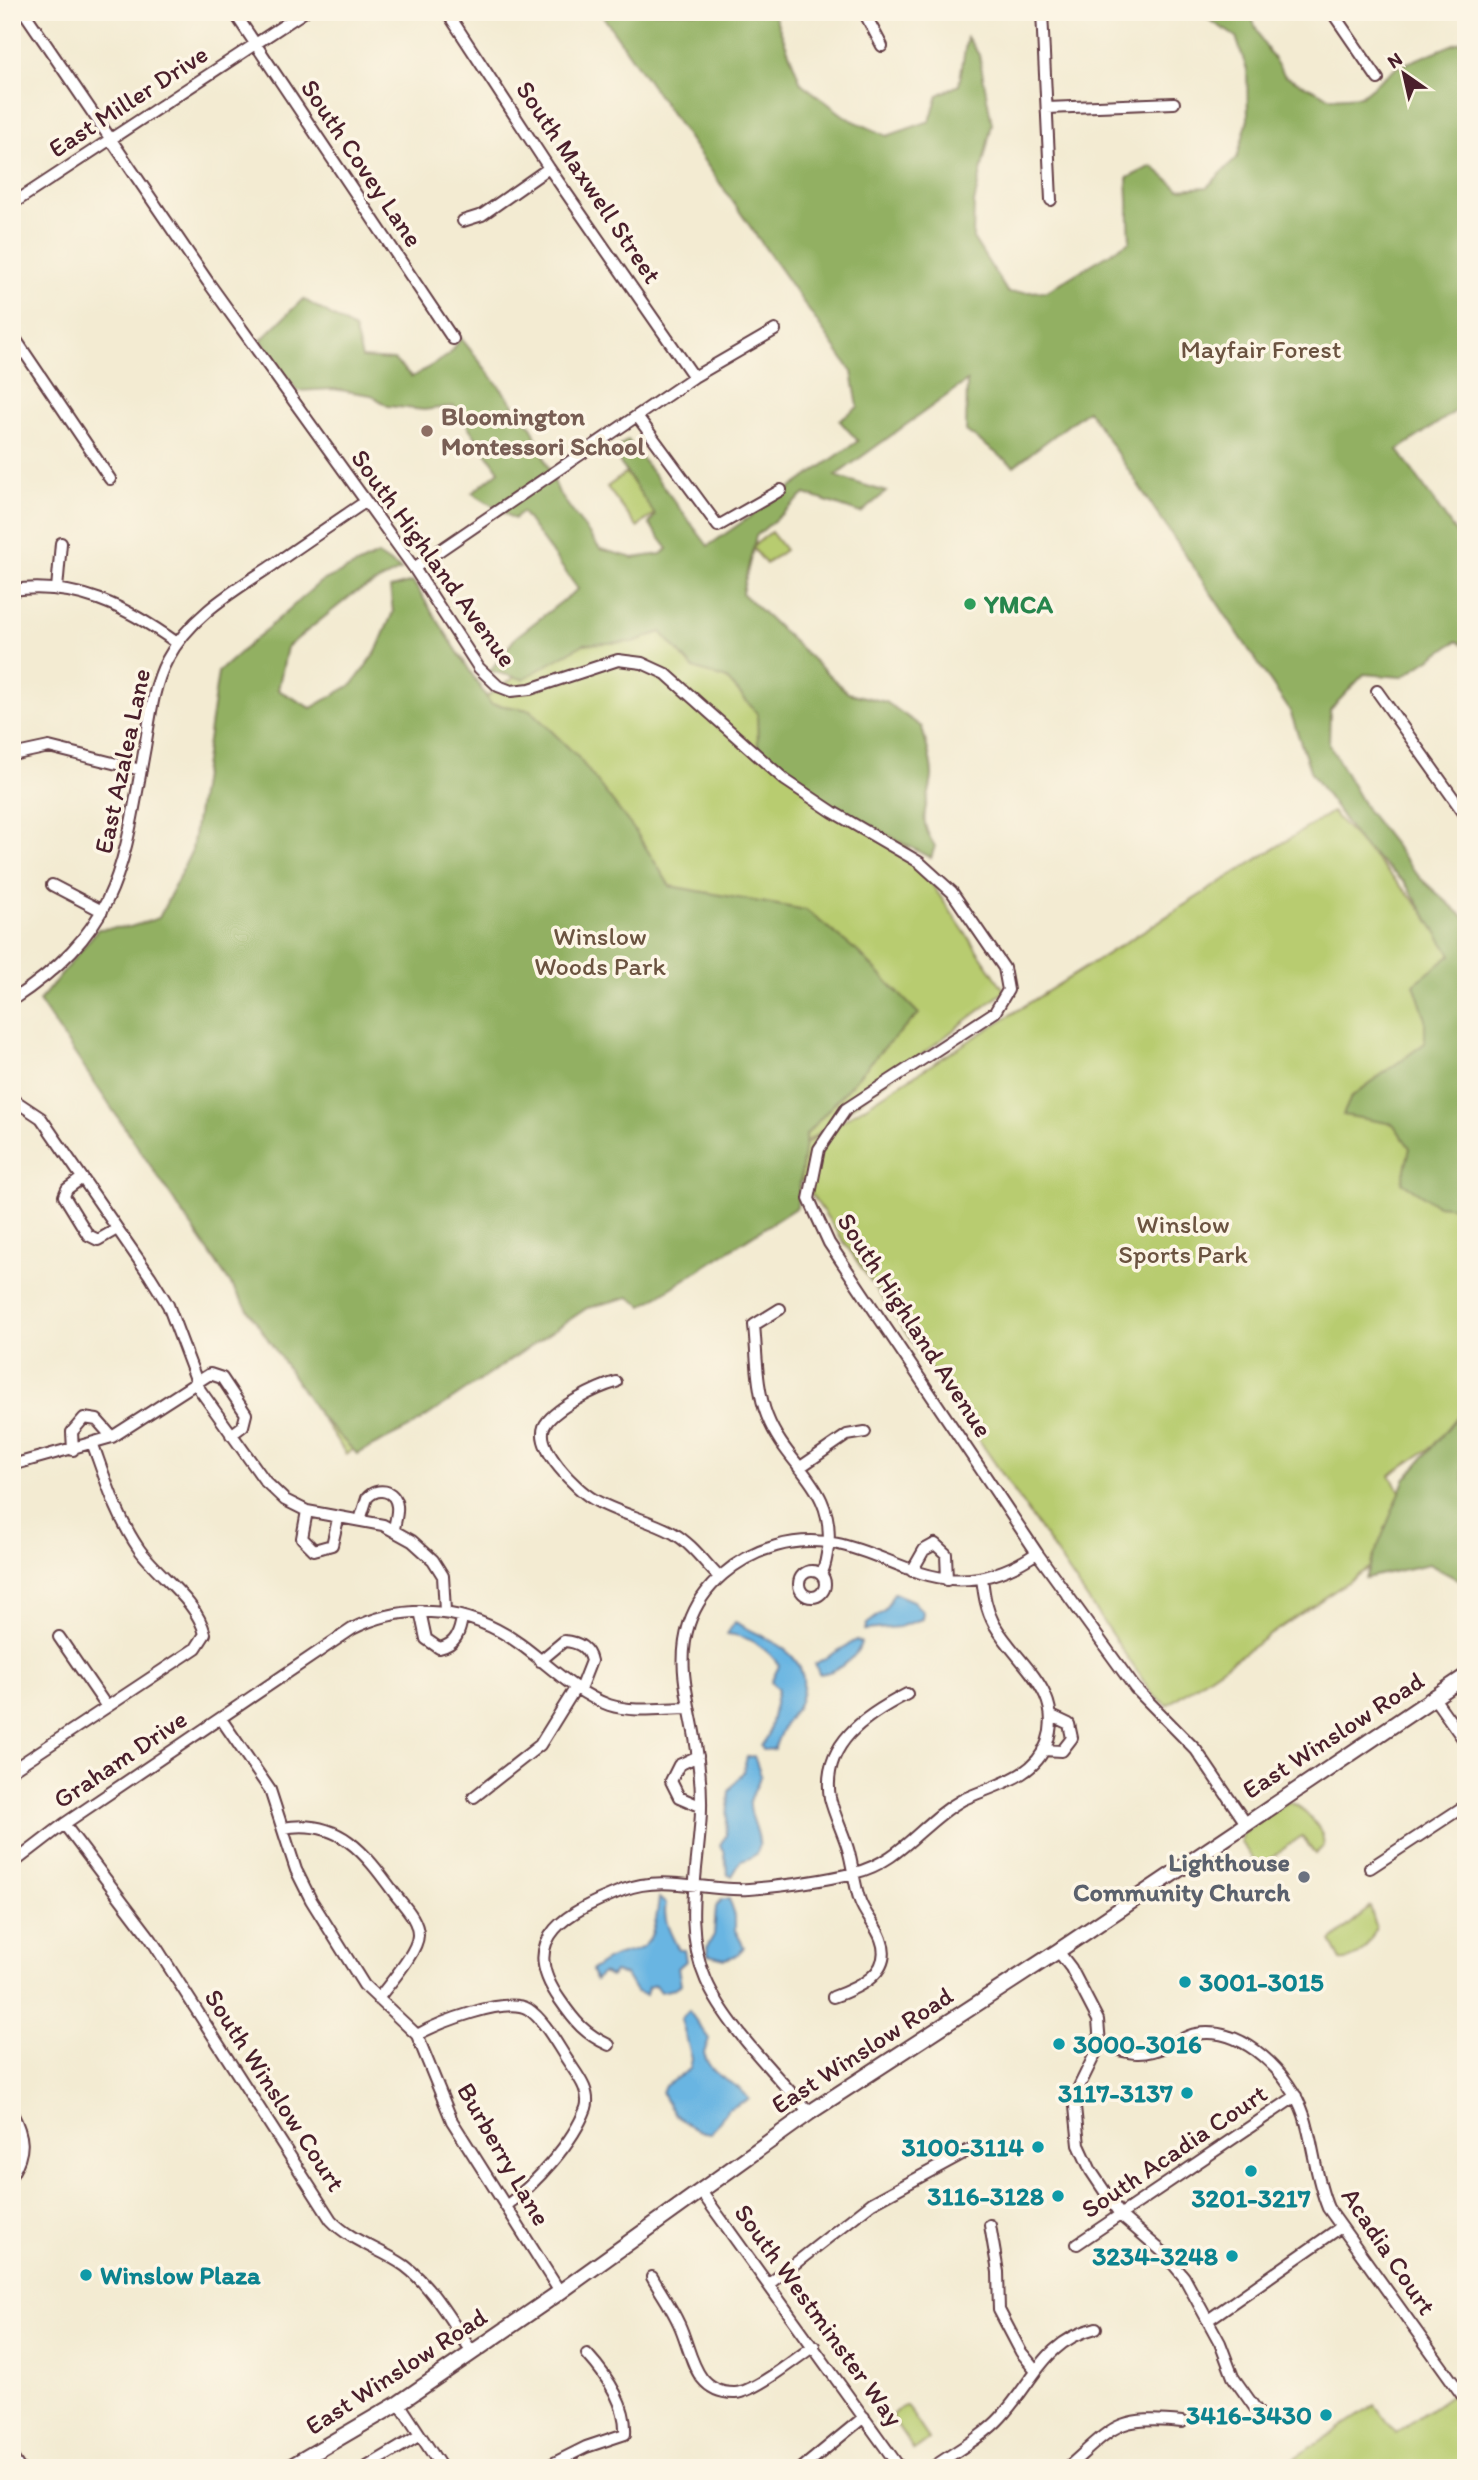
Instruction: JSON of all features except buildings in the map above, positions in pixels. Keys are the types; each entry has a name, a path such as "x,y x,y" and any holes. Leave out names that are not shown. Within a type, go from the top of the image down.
{"main road":[{"name":"East Winslow Road","path":"288,2468 399,2403 560,2292 809,2113 1058,1951 1245,1822 1466,1676"}],"street":[{"name":"South Highland Avenue","path":"24,12 208,282 414,568 479,668 498,686 511,691 530,689 618,660 642,663 666,674 785,780 833,812 919,862 952,892 1004,968 1008,990 995,1012 846,1109 819,1149 810,1199 829,1243 1037,1553 1135,1688 1196,1750 1245,1822"},
{"name":"South Covey Lane","path":"234,12 453,339"},
{"name":"East Miller Drive","path":"12,204 304,12"},
{"name":"South Maxwell Street","path":"447,12 550,168 694,377"},
{"path":"864,12 882,46"},
{"path":"1042,12 1051,200"},
{"path":"1332,12 1378,79"},
{"path":"1047,108 1174,103"},
{"path":"463,221 482,215 550,168"},
{"path":"414,568 694,377 775,331"},
{"path":"12,334 110,479"},
{"path":"637,416 718,526 781,490"},
{"name":"East Azalea Lane","path":"12,1000 61,964 80,943 114,891 125,859 156,687 177,643 191,624 216,603 365,502"},
{"path":"57,589 61,543"},
{"path":"12,590 57,589 112,602 141,617 177,643"},
{"path":"1377,691 1465,812"},
{"path":"12,755 49,747 141,770"},
{"path":"52,885 102,911"},
{"path":"17,1102 41,1118 168,1305 196,1382 274,1491 307,1511 394,1529 422,1550 439,1569 445,1583 444,1611"},
{"path":"82,1178 66,1189 64,1196 88,1235 98,1240 117,1230"},
{"path":"780,1309 754,1325 760,1387 767,1416 828,1512 828,1542 825,1567 821,1574"},
{"path":"12,1465 112,1437 210,1374 219,1375 244,1410 246,1418 243,1426 232,1435"},
{"path":"616,1382 594,1388 550,1419 541,1437 564,1473 581,1491 608,1507 673,1533 719,1577"},
{"path":"73,1450 72,1432 84,1418 97,1420 112,1437"},
{"path":"799,1468 847,1435 865,1432"},
{"path":"12,1770 196,1648 205,1634 187,1602 150,1563 127,1530 112,1499 93,1444"},
{"path":"360,1520 366,1497 376,1491 386,1491 395,1499 397,1508 394,1529"},
{"path":"307,1511 302,1538 314,1550 332,1545 338,1519"},
{"path":"809,2113 732,2021 706,1980 693,1932 700,1806 698,1756 682,1675 685,1638 698,1605 719,1577 761,1551 791,1543 828,1542 848,1545 912,1571 947,1580 1002,1574 1037,1553"},
{"path":"912,1571 924,1550 934,1544 946,1554 947,1580"},
{"path":"609,2045 587,2035 579,2027 552,1989 543,1965 547,1940 567,1916 621,1891 654,1883 749,1889 854,1873 895,1856 951,1807 1022,1774 1044,1750 1052,1716 1045,1690 991,1619 982,1578"},
{"path":"421,1611 426,1639 439,1648 450,1645 457,1638 462,1617"},
{"name":"Graham Drive","path":"12,1864 64,1824 352,1629 384,1616 444,1611 518,1642 540,1661 597,1700 624,1708 689,1707"},
{"path":"59,1637 107,1707"},
{"path":"474,1797 540,1745 555,1726 591,1661 586,1649 579,1644 565,1641 540,1661"},
{"path":"834,1997 870,1980 882,1961 881,1938 860,1900 831,1800 832,1761 853,1728 907,1694"},
{"path":"1434,1698 1466,1744"},
{"path":"1044,1750 1062,1751 1072,1738 1069,1724 1052,1716"},
{"name":"Burberry Lane","path":"221,1718 270,1790 302,1884 364,1985 417,2035 452,2121 560,2292"},
{"path":"698,1756 679,1765 671,1781 679,1797 700,1806"},
{"path":"1370,1868 1466,1805"},
{"name":"South Winslow Court","path":"64,1824 151,1938 331,2220 356,2242 393,2259 414,2274 473,2353"},
{"path":"283,1828 314,1825 343,1836 372,1861 414,1920 418,1935 414,1948 378,1999"},
{"path":"1058,1951 1071,1968 1098,2020 1100,2044 1074,2097 1074,2122 1091,2171 1121,2216 1164,2253 1184,2277 1208,2319 1233,2377 1260,2415"},
{"path":"417,2035 443,2022 503,2006 520,2006 540,2021 583,2084 586,2108 554,2162 524,2193 506,2206"},
{"name":"Acadia Court","path":"1100,2044 1137,2055 1153,2053 1197,2034 1231,2038 1249,2044 1266,2058 1296,2096 1304,2117 1317,2184 1341,2227 1462,2395"},
{"name":"South Acadia Court","path":"1077,2244 1296,2096"},
{"path":"12,2113 22,2132 24,2147 12,2174"},
{"path":"769,2284 872,2203 971,2149"},
{"name":"South Westminster Way","path":"700,2190 900,2468"},
{"path":"990,2225 998,2272 999,2311 1021,2352 1035,2369"},
{"path":"1208,2319 1341,2227"},
{"path":"652,2277 680,2325 693,2367 708,2386 736,2393 758,2384 814,2346"},
{"path":"932,2468 999,2419 1035,2369 1074,2333 1096,2328"},
{"path":"544,2468 586,2447 625,2434 626,2419 603,2372 587,2354"},
{"path":"399,2403 442,2468"},
{"path":"802,2468 864,2417"},
{"path":"1067,2468 1114,2427 1129,2420 1146,2418 1182,2422"},
{"path":"365,2468 420,2435"},
{"path":"12,2459 18,2468"}],"green space":[{"name":"Mayfair Forest","path":"600,12 773,12 801,83 847,118 887,136 930,121 938,95 959,85 967,37 979,55 992,124 974,203 973,238 1008,293 1047,291 1130,241 1127,178 1152,166 1179,189 1207,187 1237,158 1248,119 1247,70 1236,37 1197,12 1249,12 1262,41 1285,76 1331,98 1361,96 1395,68 1466,39 1466,404 1398,450 1466,547 1466,646 1457,641 1402,677 1364,674 1330,710 1329,744 1366,809 1420,878 1466,919 1466,1208 1437,1205 1402,1182 1410,1148 1393,1124 1343,1115 1351,1097 1425,1043 1425,1017 1414,984 1451,955 1405,883 1361,844 1311,773 1290,711 1088,410 1014,466 966,431 967,381 835,476 886,492 861,513 805,494 756,536 742,593 848,693 886,702 922,727 932,771 924,819 935,846 931,858 827,803 758,747 757,713 727,679 693,668 661,632 633,642 584,644 523,679 490,671 516,637 578,589 522,512 514,519 472,493 499,471 454,406 424,410 388,406 371,395 333,389 297,391 261,340 303,299 354,329 362,358 394,360 412,377 449,355 461,338 532,428 559,493 600,549 633,558 661,554 668,549 649,524 655,515 612,451 628,440 708,546 858,441 839,420 858,407 852,372"},
{"path":"626,473 656,513 637,527 607,487"},
{"path":"771,532 785,550 766,564 752,547"},
{"name":"Winslow Sports Park","path":"703,550 1005,991 796,1150 1332,812 1466,957 1466,1424 1390,1475 1424,1530 1167,1705 1153,1695 786,1157 346,1454 41,998"},
{"name":"Winslow Woods Park","path":"378,555 401,570 353,594 287,647 278,690 311,708 353,684 376,652 393,612 390,588 413,582 491,704 530,710 577,756 636,832 670,886 806,910 858,952 919,1014 881,1051 806,1135 797,1207 643,1306 629,1297 587,1308 411,1427 357,1454 320,1416 39,1001 98,929 130,927 159,918 192,850 218,672 320,582"},
{"path":"1466,1406 1466,1458 1462,1470 1466,1492 1466,1584 1429,1564 1365,1578 1405,1480"},
{"path":"1288,1802 1300,1808 1313,1820 1321,1834 1323,1847 1315,1854 1302,1836 1259,1866 1241,1843 1242,1833"},
{"path":"1370,1907 1376,1927 1371,1939 1353,1958 1341,1960 1331,1941"},
{"path":"1466,2384 1466,2468 1279,2468 1375,2405 1396,2433"},
{"path":"906,2405 929,2439 914,2450 891,2416"}],"water":[{"path":"894,1593 913,1601 923,1612 922,1619 899,1627 865,1630 867,1624 884,1611"},
{"path":"735,1622 788,1652 797,1662 802,1674 803,1689 798,1706 786,1722 774,1749 763,1750 761,1746 768,1736 778,1690 771,1682 779,1666 757,1644 727,1634"},
{"path":"857,1640 861,1643 850,1660 838,1668 819,1674 815,1664"},
{"path":"754,1756 761,1776 750,1801 750,1809 758,1836 758,1851 752,1857 741,1861 732,1876 728,1875 724,1850 720,1845 726,1835 729,1791 743,1772 747,1757"},
{"path":"659,1898 666,1904 667,1922 673,1939 679,1950 684,1950 686,1961 678,1968 681,1984 675,1989 660,1992 655,1985 648,1987 646,1995 636,1992 626,1975 614,1972 611,1977 603,1973 595,1980 592,1970 607,1960 645,1945 656,1921"},
{"path":"722,1899 729,1899 735,1916 735,1930 744,1947 738,1955 725,1959 708,1955 707,1947 714,1935 716,1907"},
{"path":"689,2011 709,2039 704,2053 708,2063 718,2075 737,2087 749,2099 728,2109 711,2133 695,2129 681,2120 662,2093 665,2086 690,2069 692,2059 681,2019"}],"place":[{"name":"Bloomington Montessori School","path":"427,431"},
{"name":"YMCA","path":"970,604"},
{"name":"Lighthouse Community Church","path":"1304,1877"},
{"name":"3001-3015","path":"1185,1982"},
{"name":"3000-3016","path":"1059,2044"},
{"name":"3117-3137","path":"1187,2093"},
{"name":"3100-3114","path":"1038,2147"},
{"name":"3201-3217","path":"1251,2171"},
{"name":"3116-3128","path":"1058,2196"},
{"name":"3234-3248","path":"1232,2256"},
{"name":"Winslow Plaza","path":"86,2275"},
{"name":"3416-3430","path":"1326,2415"}]}
